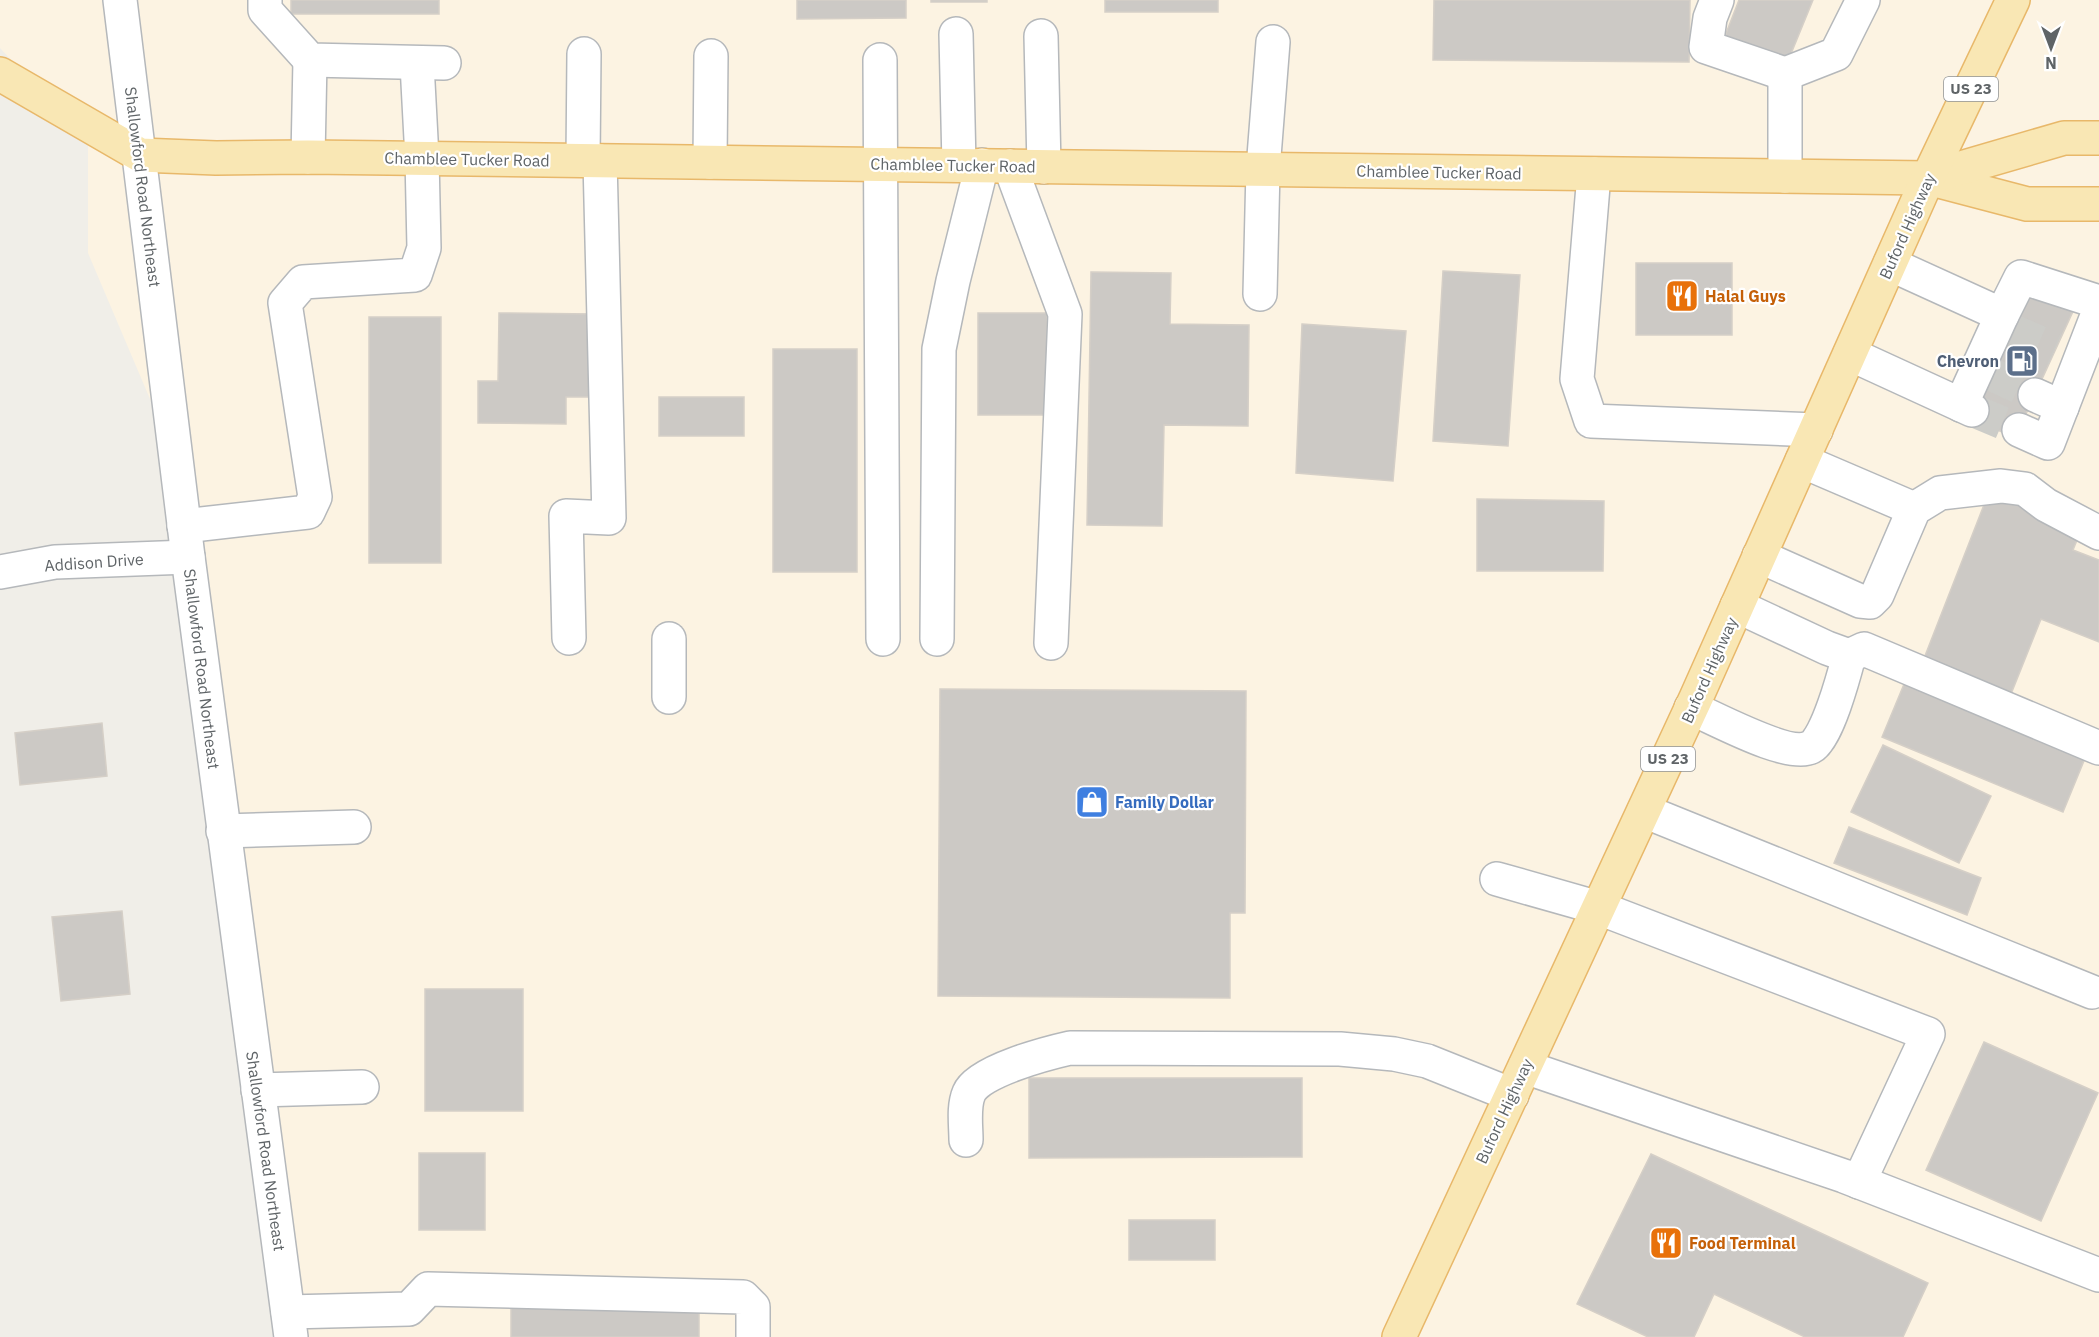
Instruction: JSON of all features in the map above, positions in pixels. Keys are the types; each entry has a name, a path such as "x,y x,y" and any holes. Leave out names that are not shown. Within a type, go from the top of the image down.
{"main road":[{"name":"Buford Highway","path":"1399,1337 1644,811 1928,178 2013,0"},
{"name":"Chamblee Tucker Road","path":"0,74 140,155 216,158 422,158 1928,178 2027,204 2099,204"},
{"name":"Chamblee Tucker Road","path":"1928,178 2064,138 2099,138"}],"street":[{"name":"Shallowford Road Northeast","path":"120,0 186,541 289,1325"},
{"path":"265,0 265,10 310,60 308,157"},
{"path":"1717,0 1710,18 1706,47 1785,74 1836,54 1863,0"},
{"path":"956,34 984,166 1065,314 1051,643"},
{"path":"1041,36 1044,167"},
{"path":"1260,294 1263,169 1273,42"},
{"path":"569,638 566,516 609,518 592,160 584,54"},
{"path":"710,162 711,56"},
{"path":"310,60 431,63 422,158"},
{"path":"880,60 884,639"},
{"path":"1785,74 1785,176"},
{"name":"Addison Drive","path":"0,572 186,541 308,512 315,497 285,303 303,282 415,275 424,248 422,158"},
{"path":"937,639 939,350 952,281 984,166"},
{"path":"1594,174 1577,379 1591,421 1816,430"},
{"path":"1890,264 2003,323"},
{"path":"1850,354 1967,407 2021,277 2099,302"},
{"path":"2019,430 2048,443 2049,401 2068,355 2099,311"},
{"path":"1802,461 1914,508"},
{"path":"1759,556 1860,601 1870,602 1877,595 1914,508 1940,493 2001,486 2025,489 2046,505 2099,533"},
{"path":"1737,606 1849,656 1864,649 2099,748"},
{"path":"669,639 669,697"},
{"path":"1691,708 1780,747 1801,750 1812,747 1822,737 1843,681 1849,656"},
{"path":"1644,811 2092,992"},
{"path":"224,831 354,827"},
{"path":"1497,879 1599,908 1928,1034 1859,1182"},
{"path":"966,1140 966,1102 969,1090 984,1078 1033,1057 1070,1048 1340,1049 1394,1054 1518,1081 1859,1182 2099,1275"},
{"path":"258,1090 362,1087"},
{"path":"289,1325 409,1309 429,1289 743,1297 753,1307 753,1337"}],"shaded area":[{"path":"0,0 2099,0 2099,1337 295,1337 243,852 201,519 88,253 88,142 0,48"}],"building":[{"path":"291,0 439,0 439,14 291,14"},
{"path":"797,0 906,0 906,18 797,19"},
{"path":"931,0 987,0 987,2 931,2"},
{"path":"1105,0 1218,0 1218,12 1105,12"},
{"path":"1434,0 1690,0 1689,62 1433,60"},
{"path":"1739,0 1813,0 1786,66 1723,41"},
{"path":"1636,263 1732,263 1732,335 1636,335"},
{"path":"1443,271 1520,275 1508,446 1433,441"},
{"path":"1091,272 1171,273 1170,324 1249,325 1248,426 1164,425 1162,526 1087,525"},
{"name":"Chevron","path":"2029,286 2075,307 2015,438 1969,417"},
{"path":"499,313 594,314 593,397 566,397 566,424 478,423 478,381 498,381"},
{"path":"978,313 1047,313 1047,415 978,415"},
{"path":"369,317 441,317 441,563 369,563"},
{"path":"1302,324 1406,331 1393,481 1296,473"},
{"path":"773,349 857,349 857,572 773,572"},
{"path":"659,397 744,397 744,436 659,436"},
{"path":"1989,492 2082,528 2073,550 2099,560 2099,642 2041,619 2009,699 1921,666"},
{"path":"1477,499 1604,501 1603,571 1477,571"},
{"path":"1907,677 2088,751 2063,812 1882,737"},
{"name":"Family Dollar","path":"940,689 1246,691 1245,913 1230,913 1230,998 938,996"},
{"path":"102,723 107,776 20,785 15,733"},
{"path":"1883,745 1991,796 1959,863 1851,812"},
{"path":"1849,827 1981,878 1967,915 1834,863"},
{"path":"122,911 130,994 61,1001 52,917"},
{"path":"425,989 523,989 523,1111 425,1111"},
{"path":"1984,1042 2098,1093 2041,1221 1926,1170"},
{"path":"1029,1078 1302,1078 1302,1157 1029,1158"},
{"path":"419,1153 485,1153 485,1230 419,1230"},
{"path":"1651,1154 1928,1283 1903,1337 1805,1337 1714,1294 1694,1337 1648,1337 1577,1304"},
{"path":"1129,1220 1215,1220 1215,1260 1129,1260"},
{"path":"511,1308 699,1308 699,1337 511,1337"}],"tunnel":[{"path":"2009,329 2055,349"},
{"path":"1989,373 2035,395"},
{"path":"1972,410 2019,430"}],"place":[{"name":"Halal Guys","path":"1682,296"},
{"name":"Chevron","path":"2022,361"},
{"name":"Family Dollar","path":"1092,802"},
{"name":"Food Terminal","path":"1666,1243"}]}
